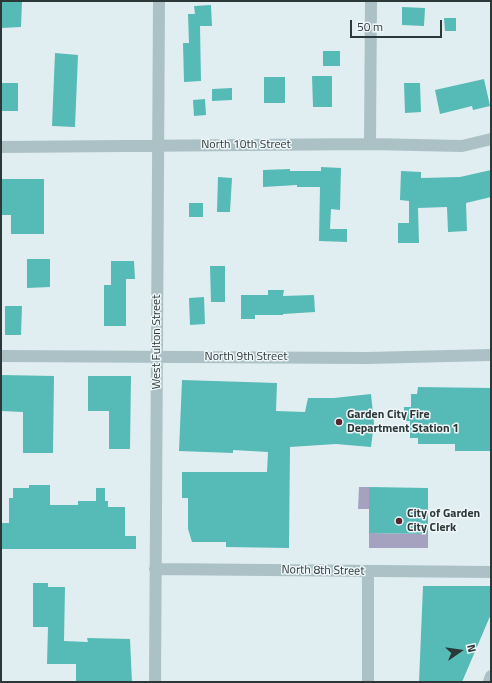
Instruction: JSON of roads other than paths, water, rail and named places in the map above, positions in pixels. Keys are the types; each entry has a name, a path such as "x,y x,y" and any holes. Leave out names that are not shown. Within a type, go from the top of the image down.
{"street":[{"name":"West Fulton Street","path":"155,682 159,1"},
{"path":"370,144 371,1"},
{"name":"North 10th Street","path":"1,147 370,144 462,146 491,139"},
{"name":"North 9th Street","path":"1,356 366,358 491,355"},
{"name":"North 8th Street","path":"155,569 491,572"},
{"path":"368,571 368,682"},
{"path":"489,682 491,676"}],"place":[{"name":"Garden City Fire Department Station 1","path":"339,422"},
{"name":"City of Garden City Clerk","path":"399,521"}]}
